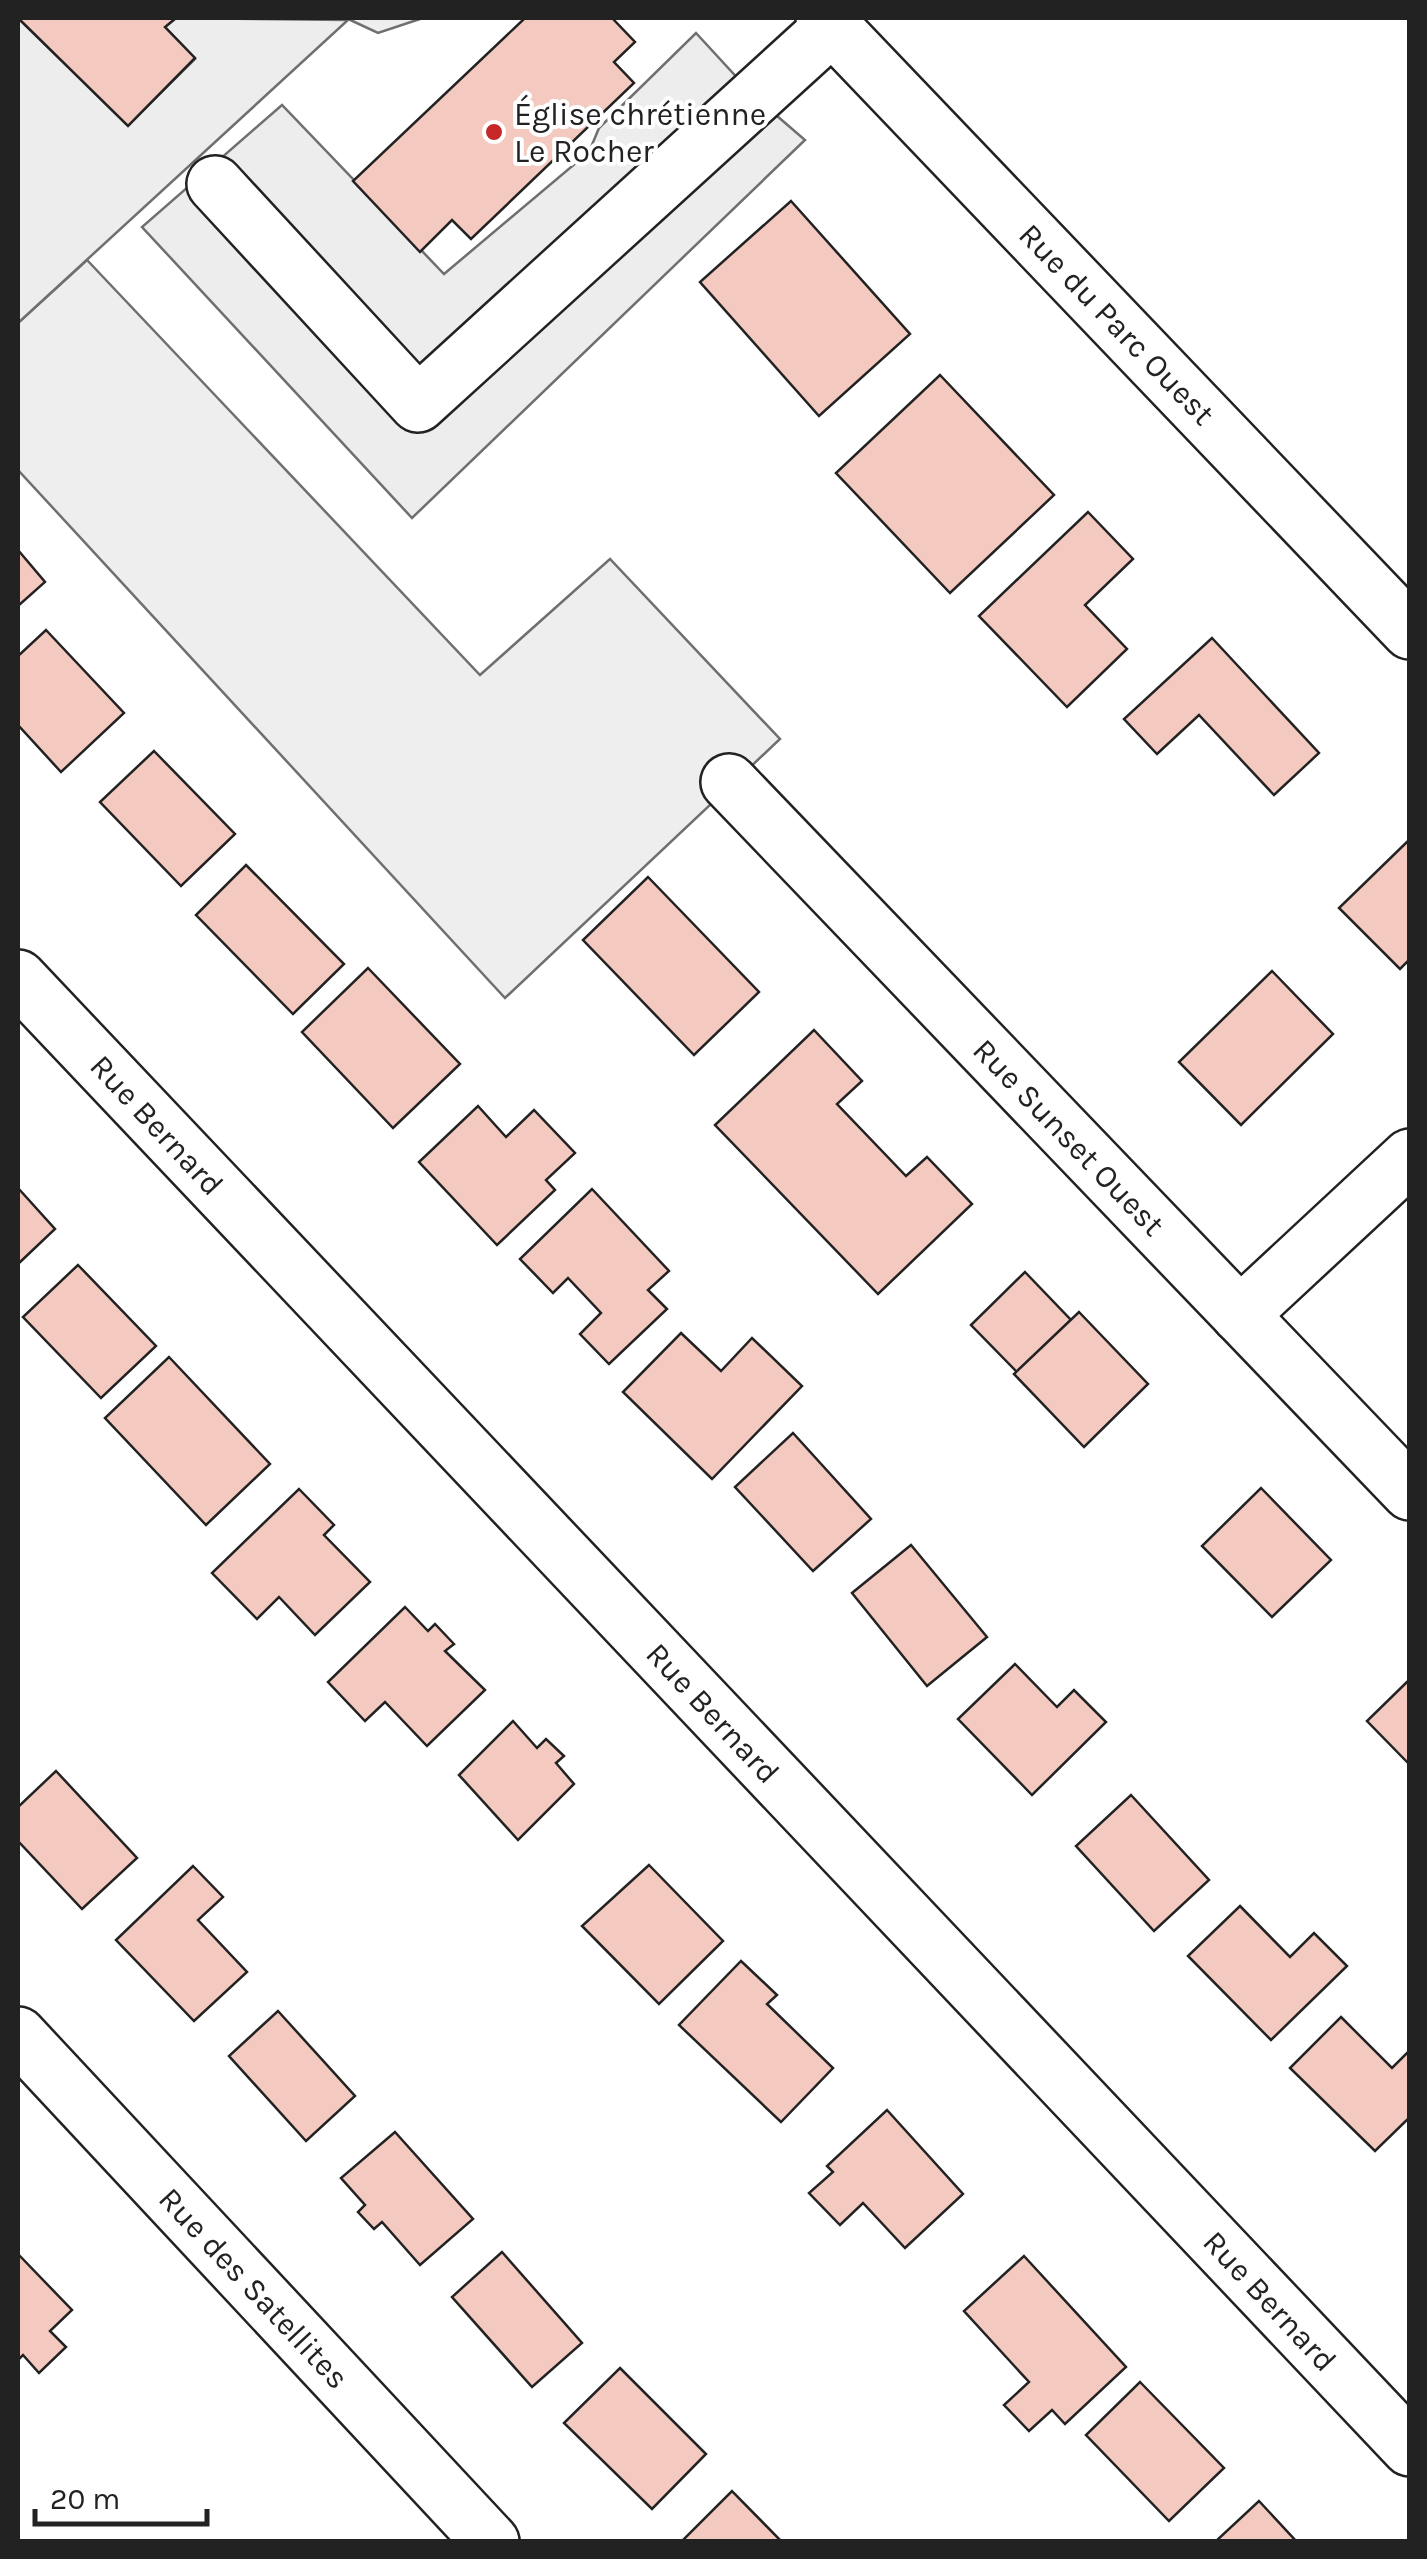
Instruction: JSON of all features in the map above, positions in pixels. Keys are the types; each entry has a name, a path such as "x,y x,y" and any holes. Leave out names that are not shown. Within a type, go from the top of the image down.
{"street":[{"path":"215,184 418,404 829,22"},
{"name":"Rue du Parc Ouest","path":"829,22 1410,632"},
{"name":"Rue Sunset Ouest","path":"729,782 1410,1492"},
{"name":"Rue Bernard","path":"18,978 1410,2448"},
{"path":"1240,1315 1410,1157"},
{"name":"Rue des Satellites","path":"18,2035 475,2536"}],"shaded area":[{"path":"18,18 128,125 195,59 165,27 176,18 348,20 18,323"},
{"path":"346,18 423,18 378,33"},
{"path":"696,33 755,97 805,140 412,518 142,227 282,105 444,274 589,152 599,128"},
{"path":"87,260 480,675 610,559 780,739 505,998 18,470 18,323"}],"building":[{"path":"18,18 176,18 165,27 195,58 128,126"},
{"name":"Église chrétienne Le Rocher","path":"525,18 612,18 635,42 614,62 634,83 471,239 452,220 420,252 353,181"},
{"path":"791,201 910,334 819,416 700,282"},
{"path":"940,375 1054,495 950,593 836,473"},
{"path":"1088,512 1133,559 1085,605 1127,649 1067,707 979,616"},
{"path":"18,550 45,582 18,606"},
{"path":"46,630 124,713 61,772 18,725 18,656"},
{"path":"1212,638 1319,753 1274,795 1199,715 1157,754 1124,719"},
{"path":"154,751 235,834 181,886 100,802"},
{"path":"1410,839 1410,959 1400,969 1339,908"},
{"path":"246,865 344,964 293,1014 196,915"},
{"path":"648,877 759,992 694,1055 583,940"},
{"path":"368,968 460,1064 393,1128 302,1032"},
{"path":"1272,971 1333,1034 1241,1125 1179,1062"},
{"path":"814,1030 862,1081 837,1104 906,1176 927,1157 972,1204 878,1294 715,1125"},
{"path":"478,1106 506,1137 534,1110 575,1153 546,1180 555,1190 497,1245 419,1162"},
{"path":"18,1188 55,1229 18,1264"},
{"path":"592,1189 669,1271 648,1290 667,1309 609,1364 580,1334 601,1313 568,1278 553,1293 520,1259"},
{"path":"78,1265 156,1346 101,1398 23,1317"},
{"path":"1025,1272 1071,1320 1017,1372 971,1325"},
{"path":"1079,1312 1148,1384 1084,1447 1014,1374"},
{"path":"681,1333 721,1371 752,1338 802,1386 712,1479 623,1392"},
{"path":"169,1357 270,1464 206,1525 105,1418"},
{"path":"793,1433 871,1519 813,1571 735,1487"},
{"path":"1261,1488 1331,1560 1272,1617 1202,1546"},
{"path":"299,1489 334,1525 324,1535 370,1582 315,1635 279,1597 257,1619 212,1573"},
{"path":"911,1545 987,1637 927,1686 852,1593"},
{"path":"405,1607 428,1631 435,1624 454,1644 445,1651 485,1690 427,1746 385,1702 365,1721 328,1682"},
{"path":"1015,1664 1057,1707 1074,1690 1106,1722 1032,1795 958,1719"},
{"path":"1410,1679 1410,1765 1367,1721"},
{"path":"513,1721 537,1748 546,1739 564,1756 556,1763 574,1784 518,1840 459,1775"},
{"path":"56,1771 137,1858 82,1909 18,1841 18,1807"},
{"path":"1131,1795 1209,1880 1154,1931 1076,1846"},
{"path":"649,1865 723,1941 659,2004 582,1926"},
{"path":"193,1866 223,1897 198,1920 247,1972 194,2021 116,1940"},
{"path":"1240,1906 1290,1957 1314,1933 1347,1966 1271,2040 1188,1956"},
{"path":"741,1961 777,1995 767,2004 833,2068 781,2122 679,2025"},
{"path":"278,2011 355,2096 306,2141 229,2056"},
{"path":"1341,2017 1392,2068 1410,2050 1410,2117 1375,2151 1290,2068"},
{"path":"887,2110 963,2194 905,2248 863,2203 840,2225 809,2193 833,2172 827,2166"},
{"path":"395,2132 473,2219 420,2265 382,2222 374,2229 358,2212 365,2205 341,2178"},
{"path":"502,2252 582,2343 532,2387 452,2297"},
{"path":"18,2254 72,2310 50,2331 66,2347 39,2373 23,2355 18,2360"},
{"path":"1024,2256 1126,2367 1065,2424 1052,2410 1029,2431 1004,2405 1029,2382 964,2311"},
{"path":"620,2368 706,2454 652,2509 564,2423"},
{"path":"1140,2382 1224,2468 1169,2521 1086,2435"},
{"path":"732,2491 782,2542 681,2542"},
{"path":"1259,2501 1297,2542 1215,2542"}],"place":[{"name":"Église chrétienne Le Rocher","path":"494,132"}]}
